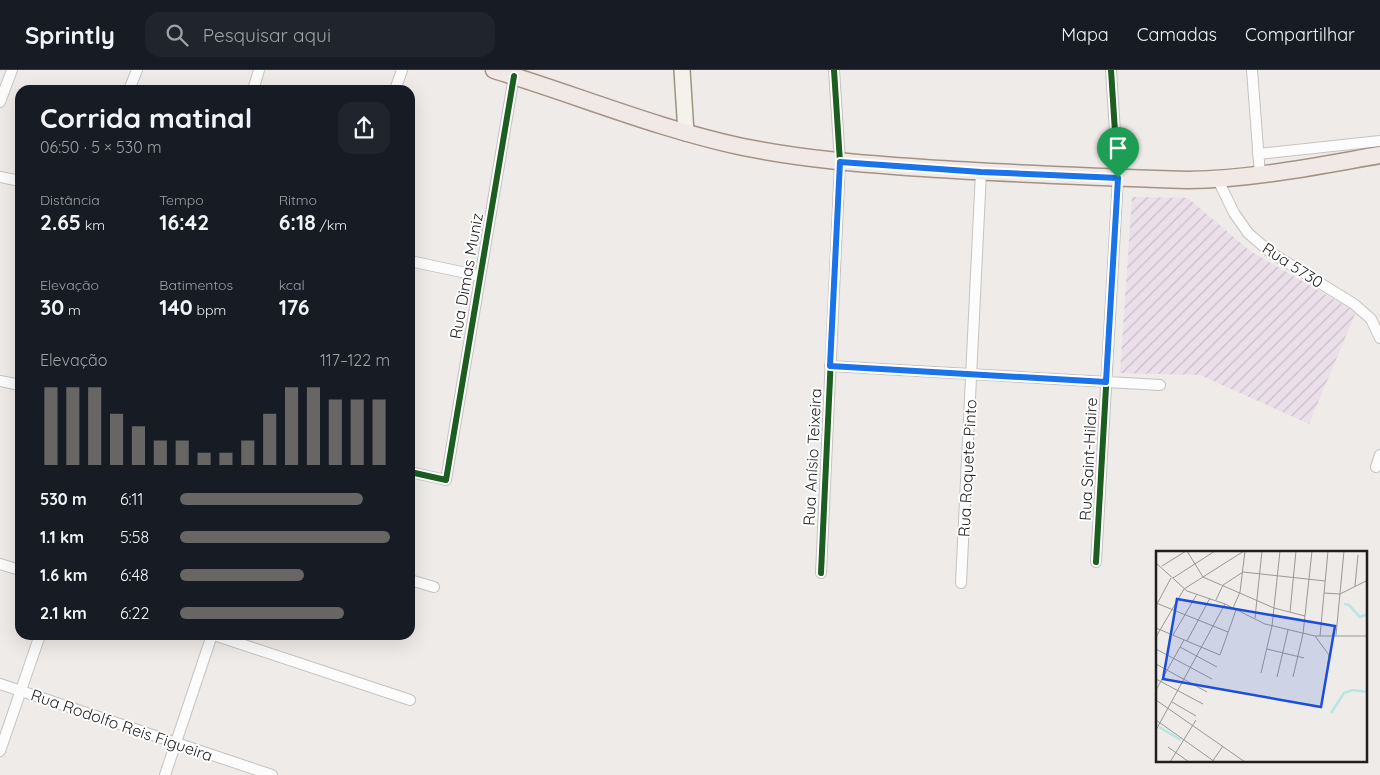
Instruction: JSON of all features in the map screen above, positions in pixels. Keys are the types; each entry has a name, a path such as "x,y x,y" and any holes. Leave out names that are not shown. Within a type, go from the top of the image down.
{"main road":[{"path":"494,70 686,133 743,147 840,162 981,172 1218,180 1380,155"}],"street":[{"path":"0,102 12,70"},
{"path":"131,85 137,70"},
{"path":"254,85 259,70"},
{"path":"397,85 402,70"},
{"path":"682,70 686,133"},
{"name":"Rua Anísio Teixeira","path":"821,573 840,162 834,70"},
{"name":"Rua Saint-Hilaire","path":"1096,562 1118,178 1111,70"},
{"path":"1252,70 1260,175"},
{"name":"Rua Dimas Muniz","path":"415,473 446,480 514,76"},
{"path":"1258,154 1380,141"},
{"name":"Rua Roquete Pinto","path":"961,583 981,172"},
{"path":"0,177 15,180"},
{"name":"Rua 5730","path":"1218,180 1234,213 1248,233 1270,252 1354,304 1371,318 1380,338"},
{"path":"415,262 480,276"},
{"path":"830,366 1160,385"},
{"path":"0,381 15,382"},
{"path":"1376,467 1380,455"},
{"path":"0,564 15,568"},
{"path":"415,581 434,587"},
{"path":"0,751 38,640"},
{"path":"165,775 211,640"},
{"path":"228,640 410,700"},
{"name":"Rua Rodolfo Reis Figueira","path":"0,684 272,775"}],"shaded area":[{"path":"1132,197 1188,198 1250,251 1356,312 1309,424 1200,375 1120,373"}],"cycle path":[{"path":"821,573 840,162 834,70"},
{"path":"1096,562 1118,178 1111,70"},
{"path":"415,473 446,480 514,76"}],"route":[{"path":"840,162 981,172 1118,178 1106,382 830,366 840,162"}]}
